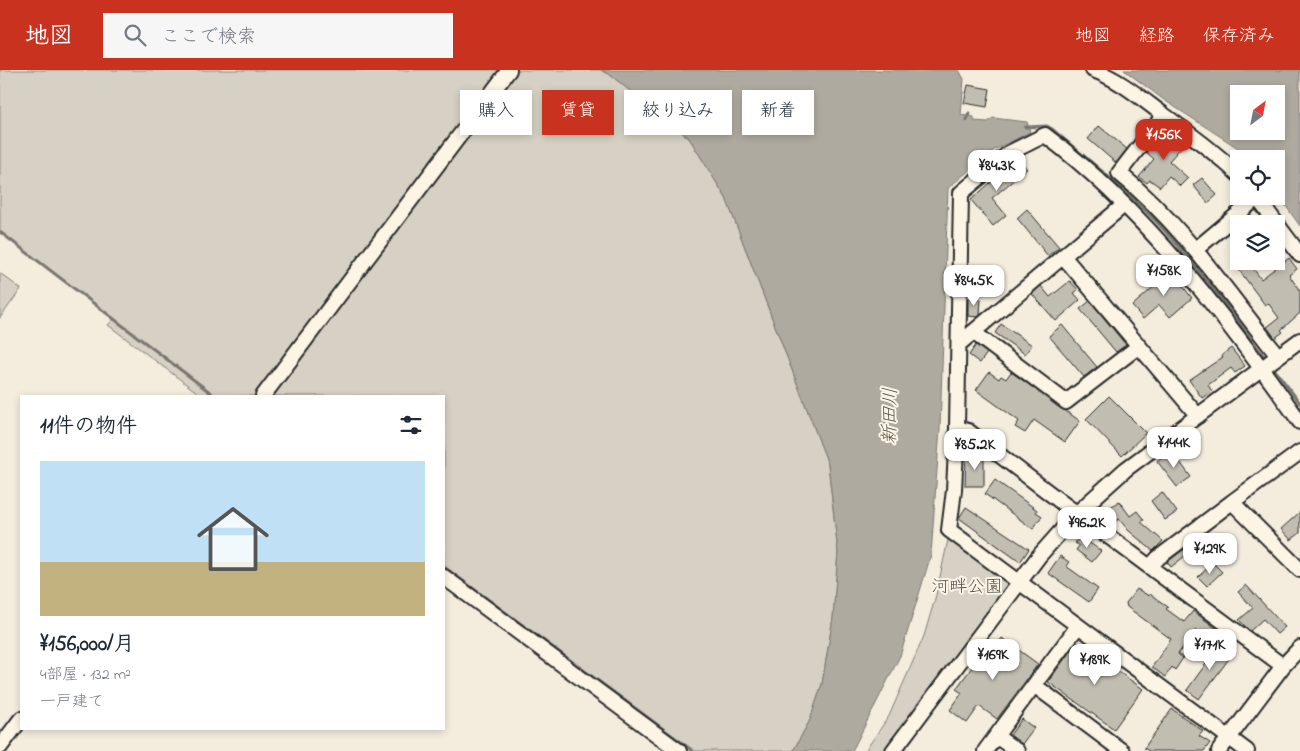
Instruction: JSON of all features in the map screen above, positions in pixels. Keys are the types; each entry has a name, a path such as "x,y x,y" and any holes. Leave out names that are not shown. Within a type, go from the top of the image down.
{"street":[{"path":"264,395 509,70"},
{"path":"1093,70 1120,84 1164,115 1230,166"},
{"path":"1164,115 1119,173 1138,188 1164,214 1278,356"},
{"path":"1247,751 949,530 954,490 957,428 961,193 1009,154 1045,135 1104,185 1158,240 1194,281 1262,368 1300,422"},
{"path":"959,344 1124,205"},
{"path":"1194,250 1247,205"},
{"path":"1262,205 1300,255"},
{"path":"1064,256 1198,416"},
{"path":"973,332 1066,402 1139,346"},
{"path":"893,751 1039,556 1078,513 1126,469 1300,340"},
{"path":"957,428 968,431 1283,666"},
{"path":"1150,567 1158,558 1300,452"},
{"path":"1232,502 1300,570"},
{"path":"445,578 679,751"},
{"path":"985,751 1078,626"},
{"path":"1219,751 1283,666 1300,648"},
{"path":"1034,685 1122,751"},
{"path":"0,747 20,720"},
{"path":"996,736 1017,751"}],"green space":[{"path":"0,70 601,70 609,74 629,90 624,90 624,135 685,135 689,138 726,198 828,464 838,552 833,618 822,684 810,720 793,751 685,751 445,574 445,395 201,395 108,325 114,319 0,232"},
{"path":"0,273 21,289 0,318"},
{"name":"河畔公園","path":"949,535 1010,581 883,751 865,751 889,716 924,636 936,595"}],"water":[{"name":"新田川","path":"601,70 959,70 964,79 961,115 974,117 974,121 988,122 993,118 1027,122 1030,132 994,150 948,188 940,428 931,555 900,656 852,751 793,751 810,720 822,684 833,618 838,552 828,464 726,198 689,138 685,135 732,135 732,90 629,90"},
{"path":"1124,70 1300,70 1300,226 1285,205 1285,150 1240,150 1164,100"}],"building":[{"path":"968,85 990,89 987,107 964,103"},
{"path":"1099,126 1127,149 1116,163 1088,139"},
{"path":"1163,131 1168,131 1184,144 1169,161 1188,178 1180,186 1169,176 1160,187 1150,180 1147,183 1139,177 1154,159 1146,152"},
{"path":"1018,158 1027,169 992,198 1006,215 993,226 971,200"},
{"path":"1202,178 1217,195 1208,203 1193,185"},
{"path":"1027,209 1059,247 1048,256 1017,218"},
{"path":"1289,258 1297,269 1289,275 1300,291 1300,313 1275,338 1267,327 1279,318 1268,303 1265,305 1239,270 1254,270 1261,279 1273,270 1285,270 1285,261"},
{"path":"1173,270 1184,283 1182,285 1192,298 1170,317 1159,305 1143,319 1132,306"},
{"path":"1070,281 1078,290 1074,293 1080,300 1056,321 1032,294 1041,286 1050,297"},
{"path":"968,298 981,299 980,315 978,317 968,316"},
{"path":"1090,301 1126,345 1116,352 1080,309"},
{"path":"1001,324 1032,345 1025,354 995,333"},
{"path":"1062,325 1097,367 1084,377 1049,336"},
{"path":"976,345 987,353 980,363 969,355"},
{"path":"1231,348 1245,366 1235,373 1231,368 1208,385 1212,391 1202,398 1189,380 1223,357 1222,355"},
{"path":"989,372 999,379 1001,376 1006,379 1011,372 1080,421 1065,442 1034,420 1025,433 1015,427 1019,421 976,390"},
{"path":"1109,396 1146,433 1122,456 1086,419"},
{"path":"1171,450 1191,477 1177,487 1157,461"},
{"path":"966,455 983,456 984,486 965,486"},
{"path":"995,480 1037,510 1036,512 1042,516 1033,529 985,494"},
{"path":"1162,492 1177,512 1165,520 1151,501"},
{"path":"1119,501 1130,516 1137,511 1144,520 1141,522 1163,541 1153,551 1128,530 1119,519 1111,525 1102,513"},
{"path":"966,507 1029,549 1020,562 959,518"},
{"path":"1300,512 1300,533 1291,540 1281,529"},
{"path":"1221,532 1233,535 1227,560 1215,557"},
{"path":"1080,536 1101,551 1092,562 1076,550 1079,546 1075,543"},
{"path":"1190,545 1194,549 1171,567 1167,562"},
{"path":"1060,556 1069,562 1066,566 1098,589 1089,602 1048,573"},
{"path":"1213,563 1222,572 1207,586 1198,577"},
{"path":"1246,585 1285,627 1277,634 1263,619 1250,631 1239,620 1253,608 1238,592"},
{"path":"1137,589 1149,596 1150,594 1184,622 1193,611 1217,629 1209,639 1196,630 1178,654 1183,658 1175,670 1172,667 1165,677 1152,667 1171,639 1127,607 1126,603"},
{"path":"1002,638 1038,664 997,719 979,706 967,723 950,710 962,693 956,689 991,641 997,645"},
{"path":"1077,642 1143,689 1114,729 1048,682"},
{"path":"1221,643 1234,652 1199,699 1187,690"},
{"path":"1172,709 1203,731 1199,736 1210,743 1204,751 1149,751 1144,748"},
{"path":"1022,719 1034,728 1022,744 1010,735"}],"waterway":[{"path":"967,120 969,113"},
{"path":"1025,127 1047,126 1052,129 1110,178 1152,217 1191,262 1266,359"},
{"path":"0,232 214,395"},
{"path":"1272,366 1300,403"},
{"path":"445,568 693,751"}]}
